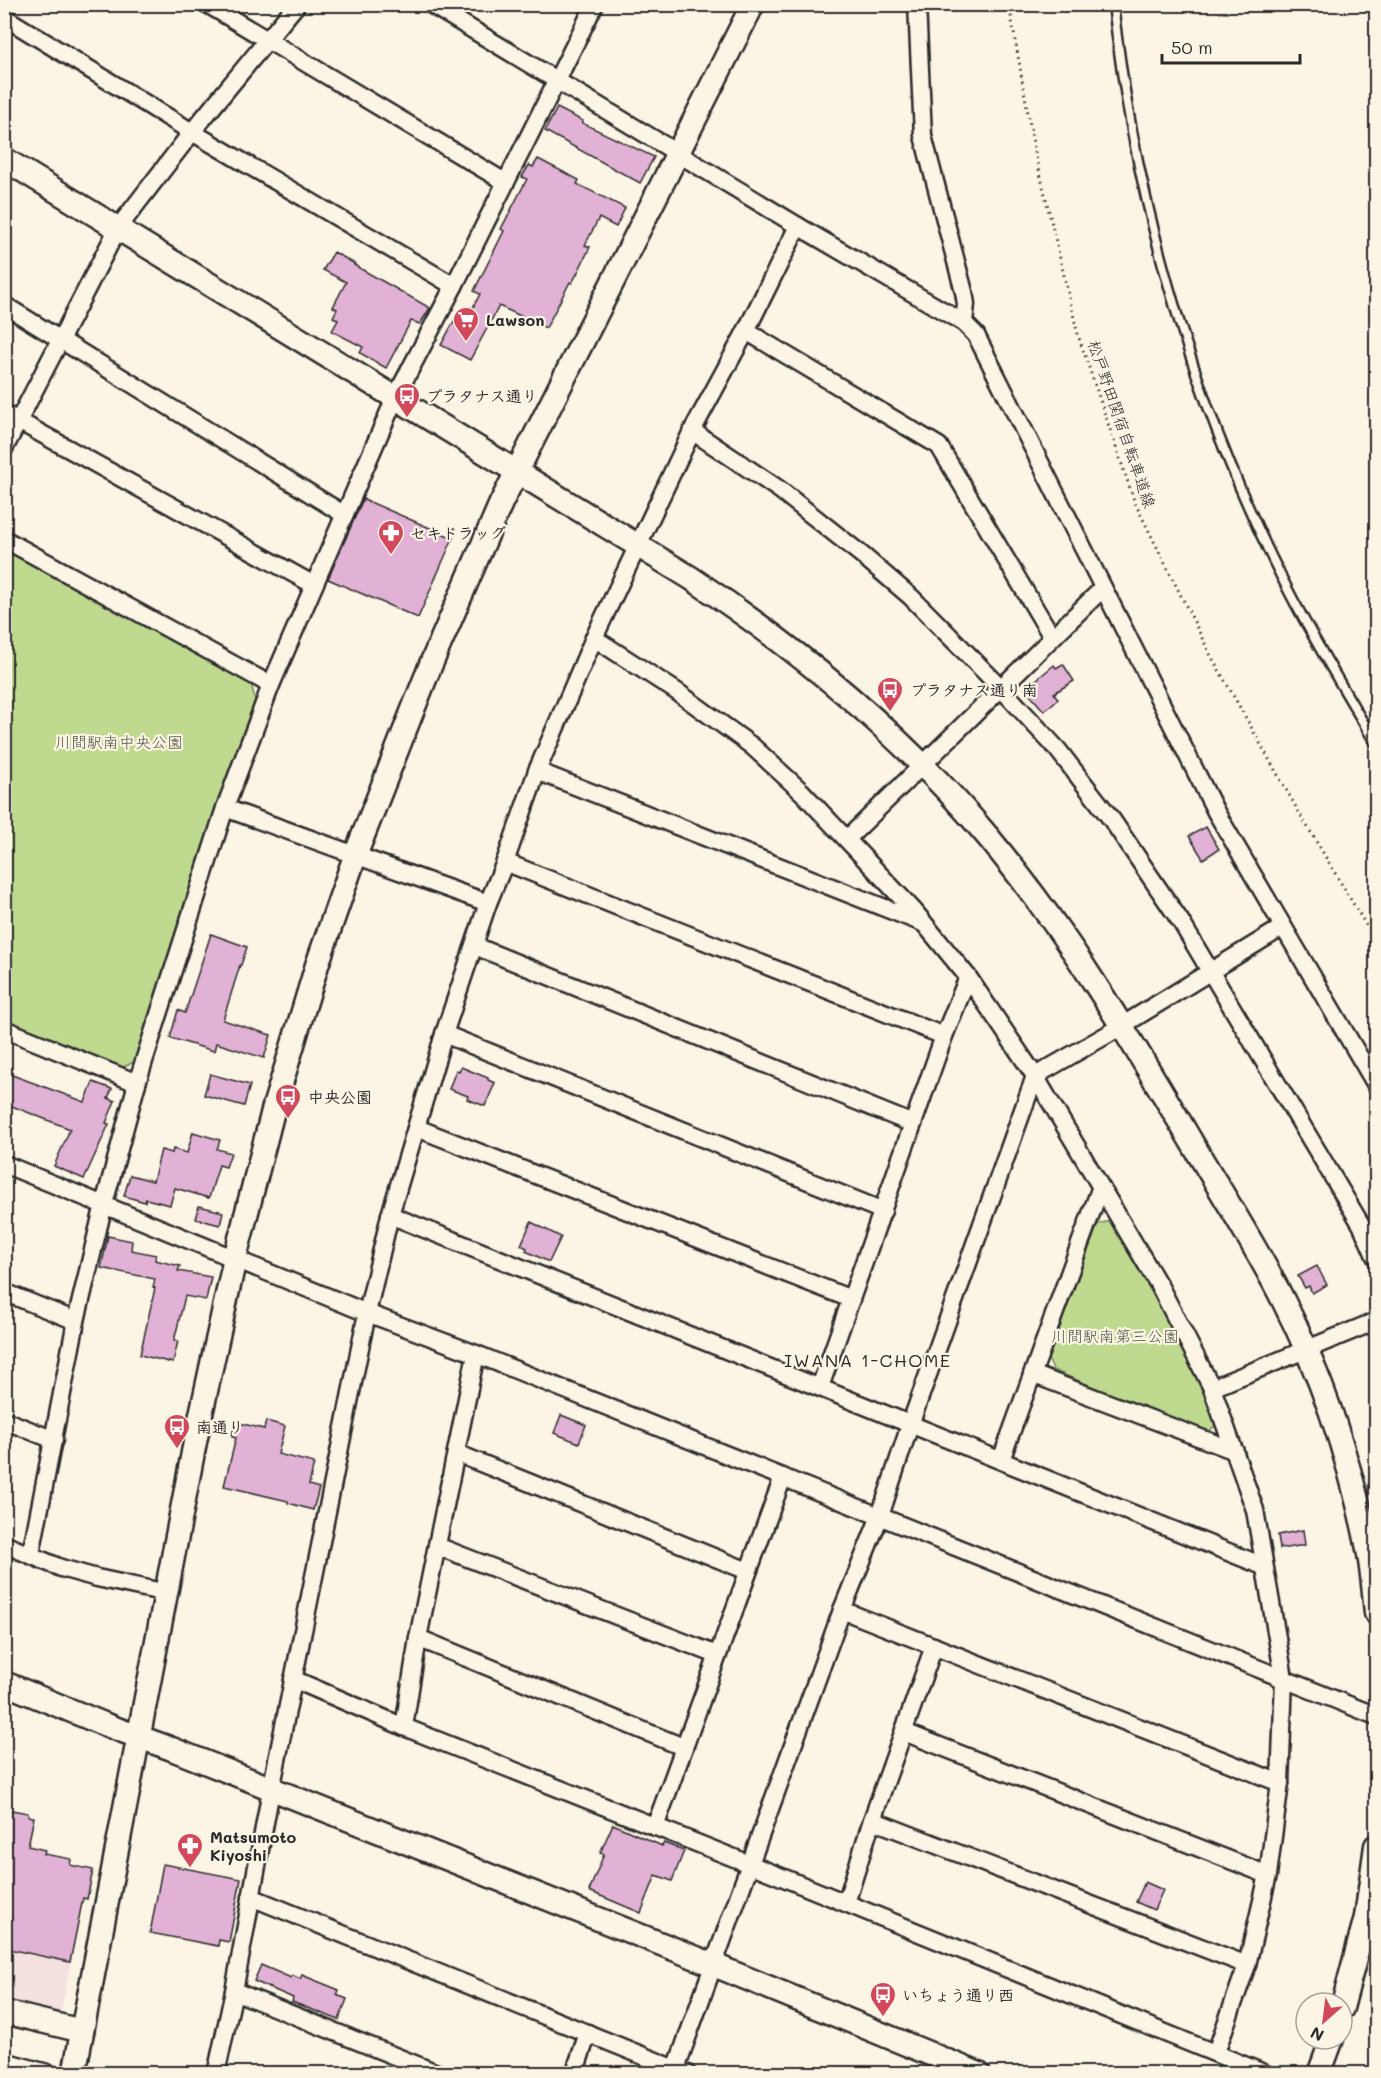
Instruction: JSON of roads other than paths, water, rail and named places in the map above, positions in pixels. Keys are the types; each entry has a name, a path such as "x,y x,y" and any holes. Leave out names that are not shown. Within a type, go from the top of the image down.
{"street":[{"path":"207,4 505,182"},
{"path":"4,449 11,417 61,340 118,228 192,132 297,4"},
{"path":"430,4 798,226 964,323 976,335 1216,812 1377,1085"},
{"path":"31,1554 76,1321 104,1204 137,1083 225,808 271,685 395,398 454,286 595,4"},
{"path":"74,2073 195,1442 235,1258 274,1107 317,965 355,856 431,664 516,470 753,4"},
{"path":"917,4 923,136 964,292 966,304 964,323"},
{"path":"4,17 192,132 454,286"},
{"path":"4,159 691,578 784,643 856,703 923,765 987,836 1060,930 1122,1024 1284,1301 1334,1421 1353,1486 1368,1551 1377,1613"},
{"path":"216,2073 234,1990 270,1790 367,1313 390,1215 444,1035 488,903 537,771 594,639 692,431 746,331 798,226"},
{"path":"4,305 345,515"},
{"path":"746,331 939,446 1052,637"},
{"path":"11,417 314,585"},
{"path":"692,431 780,490 862,555 932,617 1058,750 1112,820 1181,922 1362,1226 1377,1258"},
{"path":"4,539 271,685"},
{"path":"847,839 1103,588"},
{"path":"594,639 676,691 752,746 802,792 924,923 968,977 1035,1076 1160,1287 1212,1388 1254,1510 1284,1678 1280,1783 1269,1875 1247,1965 1216,2052"},
{"path":"537,771 924,923"},
{"path":"225,808 488,903"},
{"path":"505,862 944,1036"},
{"path":"251,1897 679,2072 714,1965 842,1610 880,1516 910,1425 1035,1076 1283,927"},
{"path":"475,946 913,1124"},
{"path":"820,1387 944,1036 968,977"},
{"path":"4,1029 137,1083"},
{"path":"444,1035 883,1211"},
{"path":"417,1128 851,1299"},
{"path":"4,1164 367,1313 476,1354 1377,1716"},
{"path":"1001,1460 1100,1189"},
{"path":"390,1215 1263,1566"},
{"path":"4,1292 76,1321"},
{"path":"1212,1388 1305,1348 1377,1321"},
{"path":"404,1727 418,1638 476,1354"},
{"path":"1032,1374 1234,1451"},
{"path":"4,1420 54,1440"},
{"path":"456,1453 748,1571"},
{"path":"655,1827 783,1477"},
{"path":"4,1544 70,1571 167,1593"},
{"path":"437,1546 717,1656"},
{"path":"842,1610 1280,1783"},
{"path":"418,1638 683,1747"},
{"path":"846,1903 872,1820 934,1646"},
{"path":"293,1679 404,1727 1266,2073"},
{"path":"4,1683 714,1965 979,2073"},
{"path":"904,1732 1269,1875"},
{"path":"872,1820 1247,1965"},
{"path":"1346,1991 1366,1917 1377,1846"},
{"path":"234,1990 439,2073"},
{"path":"4,2012 82,2031"},
{"path":"574,2073 588,2033"},
{"path":"1319,2073 1327,2051"},
{"path":"4,2061 51,2073"}],"lane":[{"path":"1113,4 1133,132 1155,236 1200,386 1238,483 1272,558 1326,660 1377,744"}],"place":[{"name":"Lawson","path":"466,343"},
{"name":"プラタナス通り","path":"407,419"},
{"name":"セキドラッグ","path":"391,556"},
{"name":"プラタナス通り南","path":"890,713"},
{"name":"中央公園","path":"288,1120"},
{"name":"南通り","path":"177,1450"},
{"name":"Matsumoto Kiyoshi","path":"190,1869"},
{"name":"いちょう通り西","path":"883,2018"}],"district":[{"name":"IWANA 1-CHOME","path":"868,1361"}],"park label":[{"name":"川間駅南中央公園","path":"119,742"},
{"name":"川間駅南第三公園","path":"1115,1336"}]}
